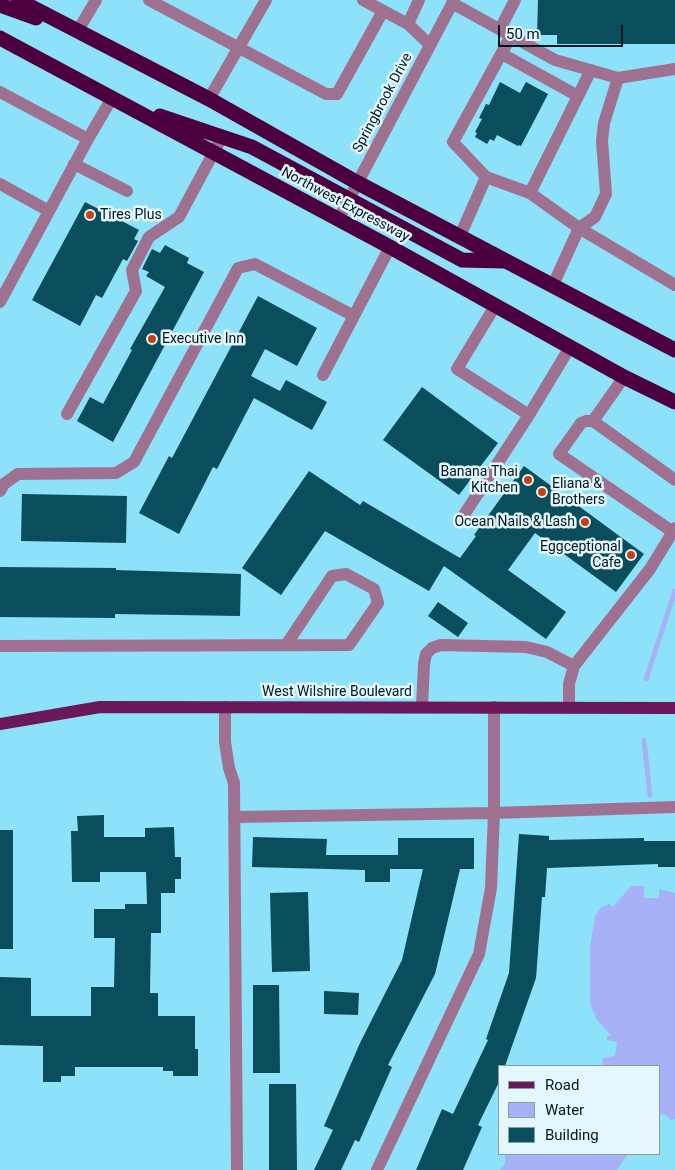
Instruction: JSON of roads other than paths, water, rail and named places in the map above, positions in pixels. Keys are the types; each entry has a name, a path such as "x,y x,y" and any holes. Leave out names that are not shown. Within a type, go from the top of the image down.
{"highway":[{"name":"Northwest Expressway","path":"18,0 209,100 358,183 675,350"},
{"path":"0,5 77,32"},
{"name":"Northwest Expressway","path":"0,38 390,247 624,377 675,402"},
{"path":"118,101 252,147 462,260 509,262"}],"main road":[{"name":"West Wilshire Boulevard","path":"0,724 100,707 675,708"}],"street":[{"path":"77,32 96,0"},
{"path":"149,0 326,94 336,94 382,11"},
{"path":"209,100 266,0"},
{"path":"363,0 408,24 430,45"},
{"path":"408,24 419,0"},
{"path":"500,29 515,0"},
{"path":"453,2 555,60 618,78 675,70"},
{"name":"Springbrook Drive","path":"338,220 453,2"},
{"path":"511,36 453,142 486,178 530,193 579,228 675,284"},
{"path":"502,54 578,96"},
{"path":"530,193 591,70"},
{"path":"553,285 579,228 595,217 606,194 602,141 604,123 618,78"},
{"path":"0,92 88,139"},
{"path":"0,302 88,139 118,101"},
{"path":"67,414 136,291 132,270 150,236 179,217 222,136"},
{"path":"74,164 127,191"},
{"path":"460,236 486,178"},
{"path":"0,184 49,211"},
{"path":"323,375 390,247"},
{"path":"0,491 4,484 18,474 116,473 134,462 238,268 255,264 354,316"},
{"path":"496,306 457,369 529,415"},
{"path":"460,522 570,347"},
{"path":"593,421 624,377"},
{"path":"569,707 569,684 574,666 650,569 674,530 559,454 581,424 586,421 593,421 675,480"},
{"path":"0,646 349,645 378,602 374,589 346,574 332,576 286,645"},
{"path":"422,707 426,654 432,648 442,645 526,647 547,652 574,666"},
{"path":"226,707 225,742 229,768 234,782 237,1170"},
{"path":"377,1170 479,954 491,888 494,813 494,707"},
{"path":"234,817 494,813 675,807"}],"water":[{"path":"631,886 644,886 644,898 659,898 659,889 675,893 675,1119 672,1121 663,1113 660,1115 660,1065 603,1065 602,1058 615,1056 617,1042 607,1040 607,1037 611,1035 597,1020 590,1003 590,948 595,916 601,907 609,904 613,907"},
{"path":"505,1155 627,1155 617,1170 500,1170 505,1164"}],"waterway":[{"path":"646,679 675,591"},
{"path":"644,740 650,795"}],"place":[{"name":"Tires Plus","path":"90,215"},
{"name":"Executive Inn","path":"152,339"},
{"name":"Banana Thai Kitchen","path":"528,480"},
{"name":"Eliana & Brothers","path":"542,492"},
{"name":"Ocean Nails & Lash","path":"585,522"},
{"name":"Eggceptional Cafe","path":"631,555"}]}
